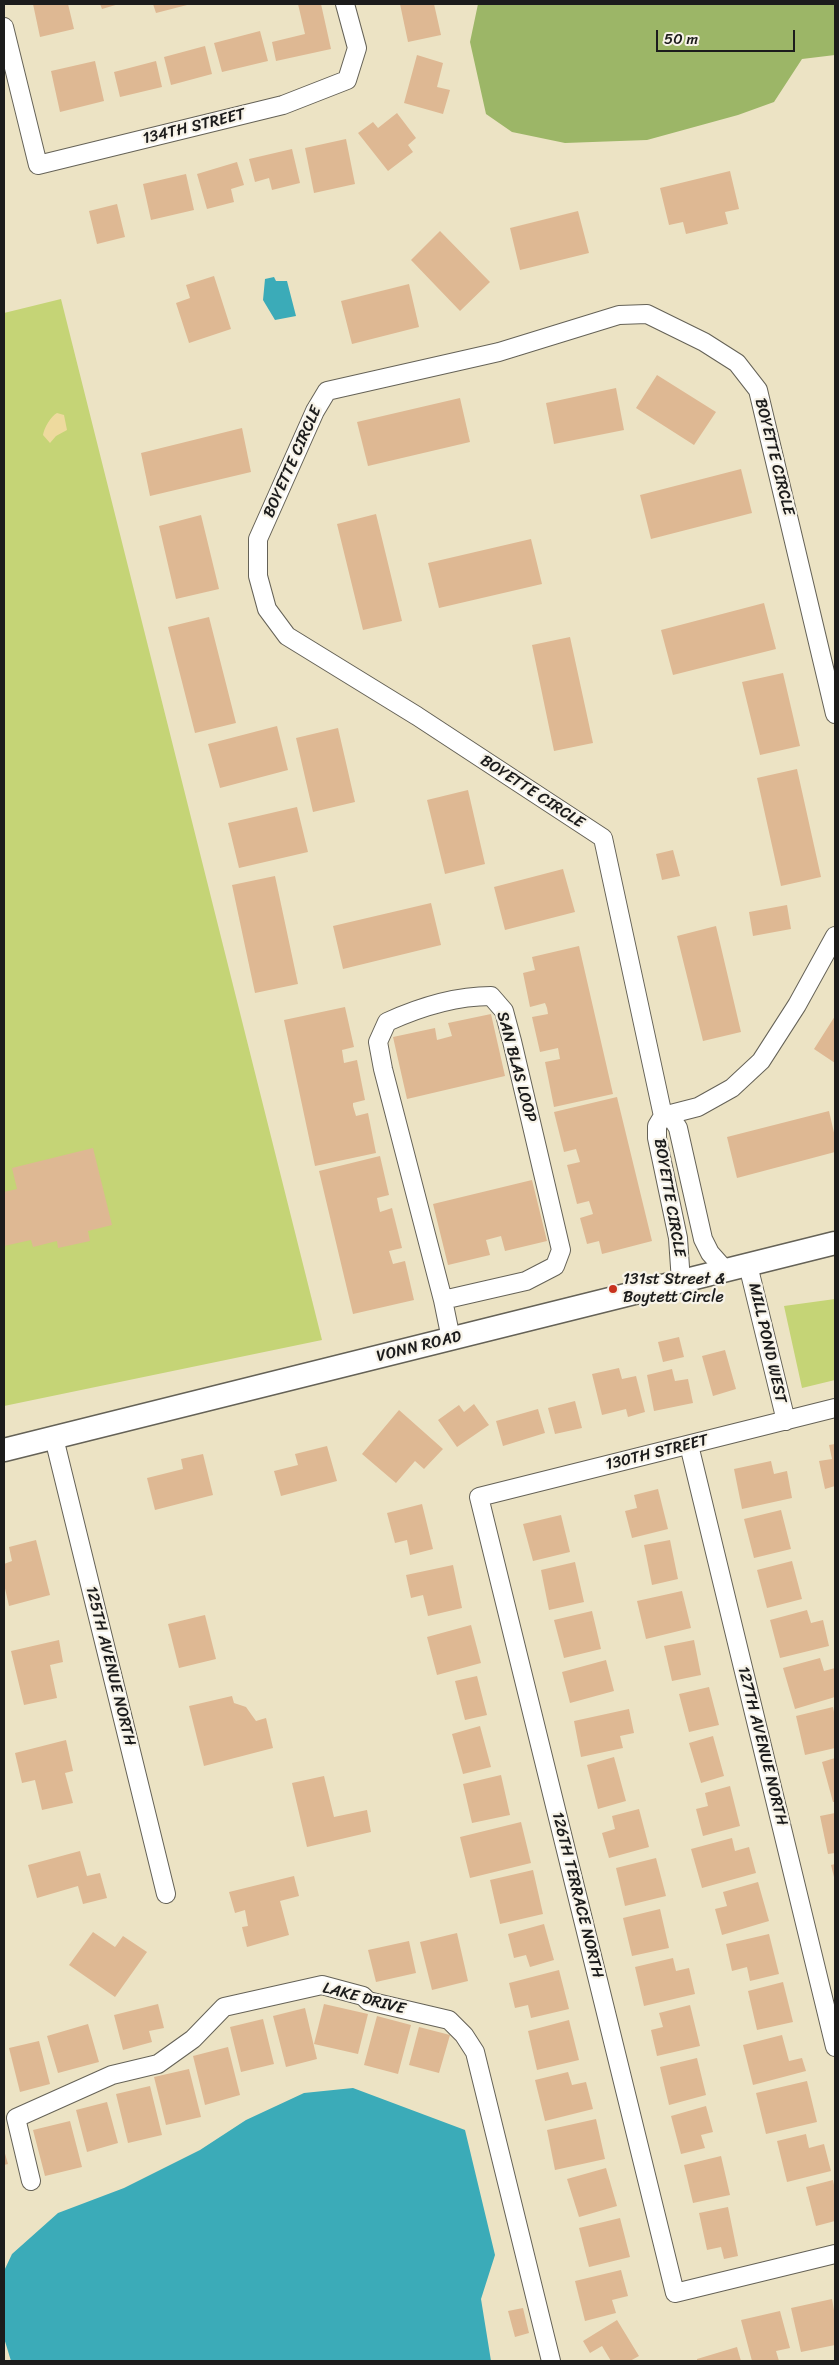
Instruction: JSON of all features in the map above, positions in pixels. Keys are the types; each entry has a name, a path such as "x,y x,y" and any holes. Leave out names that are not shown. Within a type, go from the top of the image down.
{"street":[{"name":"134TH STREET","path":"4,27 38,165 283,106 348,80 357,48 345,4"},
{"name":"BOYETTE CIRCLE","path":"681,1282 678,1238 656,1138 657,1126 663,1116 603,838 417,716 287,636 267,609 258,576 258,539 315,412 327,391 499,352 619,315 646,314 664,321 704,342 737,363 758,390 835,714"},
{"name":"BOYETTE CIRCLE","path":"663,1116 698,1107 732,1088 761,1061 797,1005 835,936"},
{"name":"SAN BLAS LOOP","path":"443,1300 526,1281 555,1266 561,1250 504,1011 491,996 472,996 416,1009 388,1022 378,1042 383,1069 443,1300 451,1339"},
{"name":"BOYETTE CIRCLE","path":"663,1116 673,1120 678,1128 703,1240 710,1253 726,1271"},
{"name":"VONN ROAD","path":"4,1450 835,1243"},
{"name":"MILL POND WEST","path":"748,1265 786,1421"},
{"name":"130TH STREET","path":"479,1497 835,1408"},
{"name":"125TH AVENUE NORTH","path":"54,1438 166,1894"},
{"name":"127TH AVENUE NORTH","path":"689,1445 835,2047"},
{"name":"126TH TERRACE NORTH","path":"479,1497 675,2293 835,2254"},
{"name":"LAKE DRIVE","path":"31,2181 16,2118 112,2075 158,2064 193,2039 224,2007 322,1985 363,1996 368,2001 449,2020 464,2035 475,2052 552,2361"}],"green space":[{"path":"478,4 835,4 835,55 802,59 774,102 738,115 647,140 565,143 512,132 486,114 470,42"},
{"path":"61,299 322,1340 4,1406 4,313"},
{"path":"835,1299 835,1380 802,1388 784,1306"}],"sand":[{"path":"57,413 64,415 67,430 56,436 50,443 43,435 50,419"}],"water":[{"path":"274,277 276,281 287,281 296,316 275,320 263,300 265,279"},
{"path":"353,2088 465,2130 495,2255 481,2299 491,2361 11,2361 4,2338 4,2271 12,2254 58,2213 124,2188 200,2150 246,2120 304,2093"}],"building":[{"path":"33,4 68,4 74,29 40,37"},
{"path":"100,4 119,4 102,9"},
{"path":"153,4 191,4 156,13"},
{"path":"298,4 321,4 331,49 276,61 272,42 305,34"},
{"path":"400,4 434,4 441,35 408,42"},
{"path":"260,31 268,61 222,72 214,43"},
{"path":"205,46 212,74 171,85 164,57"},
{"path":"417,55 443,63 437,87 450,90 443,114 404,103"},
{"path":"95,61 104,101 60,112 51,71"},
{"path":"156,61 162,87 120,97 114,72"},
{"path":"397,113 416,138 408,145 413,152 388,171 358,133 373,122 378,128"},
{"path":"346,139 355,184 314,193 305,148"},
{"path":"292,149 300,183 272,190 269,178 255,182 249,159"},
{"path":"237,162 244,185 231,189 234,202 207,209 197,174"},
{"path":"730,171 739,209 725,212 728,224 686,234 683,222 669,225 660,188"},
{"path":"186,174 194,210 151,220 143,184"},
{"path":"117,204 125,237 97,244 89,211"},
{"path":"578,211 589,253 520,270 510,228"},
{"path":"440,231 490,282 460,311 411,260"},
{"path":"214,276 231,329 189,343 176,303 190,298 186,285"},
{"path":"409,284 419,327 352,344 341,301"},
{"path":"657,375 716,412 694,445 636,408"},
{"path":"616,388 624,430 554,444 546,403"},
{"path":"460,398 470,442 368,466 357,422"},
{"path":"242,428 251,472 150,496 141,453"},
{"path":"741,469 752,513 651,539 640,495"},
{"path":"376,514 402,621 363,630 337,524"},
{"path":"201,515 219,589 176,599 159,526"},
{"path":"531,539 542,584 439,608 428,563"},
{"path":"764,603 776,649 673,675 661,630"},
{"path":"209,617 236,723 195,733 168,627"},
{"path":"570,637 593,743 554,751 532,645"},
{"path":"783,673 800,746 760,755 742,682"},
{"path":"277,726 288,770 220,788 208,744"},
{"path":"338,728 355,802 313,812 296,738"},
{"path":"797,769 821,877 781,886 757,778"},
{"path":"468,790 485,864 445,874 427,800"},
{"path":"297,807 308,852 239,868 228,823"},
{"path":"673,850 680,876 662,880 656,854"},
{"path":"563,869 575,912 505,930 494,887"},
{"path":"275,876 298,984 255,993 232,885"},
{"path":"431,903 441,945 343,969 333,926"},
{"path":"787,905 791,929 753,936 749,912"},
{"path":"716,926 741,1032 703,1041 677,936"},
{"path":"579,946 613,1094 554,1107 545,1062 560,1059 558,1048 540,1052 532,1017 548,1014 547,1008 545,1003 530,1007 523,973 535,970 532,957"},
{"path":"345,1007 354,1047 342,1050 344,1063 357,1060 365,1100 353,1103 353,1106 356,1116 368,1113 376,1153 315,1166 284,1020"},
{"path":"491,1014 505,1076 407,1099 393,1037 435,1028 437,1040 452,1036 448,1023"},
{"path":"835,1016 835,1063 814,1049"},
{"path":"617,1097 652,1241 602,1254 599,1241 587,1244 580,1218 593,1214 589,1201 577,1204 567,1165 580,1162 576,1149 564,1152 554,1112"},
{"path":"829,1111 835,1137 835,1152 737,1178 727,1137"},
{"path":"93,1148 112,1225 88,1231 90,1241 58,1248 57,1241 33,1247 31,1240 4,1246 4,1192 17,1189 12,1168"},
{"path":"380,1156 389,1195 377,1198 379,1208 380,1212 392,1208 402,1248 389,1251 393,1264 405,1261 414,1300 353,1314 319,1171"},
{"path":"532,1180 547,1241 505,1251 501,1236 486,1240 490,1255 448,1265 433,1204"},
{"path":"679,1337 684,1357 663,1362 658,1342"},
{"path":"725,1350 736,1389 713,1396 702,1356"},
{"path":"619,1368 622,1379 636,1376 645,1412 628,1417 626,1409 602,1415 592,1374"},
{"path":"672,1369 675,1381 688,1379 693,1403 654,1411 647,1375"},
{"path":"575,1401 582,1428 555,1434 548,1408"},
{"path":"474,1404 489,1425 457,1447 438,1420 459,1405 464,1412"},
{"path":"538,1409 545,1433 503,1446 496,1421"},
{"path":"399,1410 443,1449 424,1469 415,1461 396,1483 362,1454"},
{"path":"835,1444 835,1486 825,1489 819,1461 832,1459 829,1445"},
{"path":"327,1446 337,1481 281,1496 274,1471 298,1465 295,1454"},
{"path":"203,1454 213,1495 155,1510 147,1478 183,1469 181,1459"},
{"path":"771,1461 774,1474 787,1471 792,1498 742,1509 734,1469"},
{"path":"658,1489 668,1529 632,1538 625,1511 637,1508 634,1495"},
{"path":"422,1504 433,1549 410,1555 407,1540 395,1543 387,1513"},
{"path":"781,1510 791,1549 754,1558 744,1519"},
{"path":"561,1515 570,1552 533,1561 523,1524"},
{"path":"36,1540 50,1595 9,1606 4,1584 4,1564 12,1561 9,1547"},
{"path":"670,1540 678,1579 652,1585 644,1545"},
{"path":"792,1561 802,1599 767,1608 757,1570"},
{"path":"575,1562 584,1602 549,1610 541,1570"},
{"path":"453,1565 462,1608 428,1616 423,1595 411,1598 406,1575"},
{"path":"682,1591 691,1628 646,1639 637,1601"},
{"path":"807,1610 811,1623 823,1620 829,1646 780,1658 770,1620"},
{"path":"592,1611 601,1649 564,1658 554,1620"},
{"path":"205,1615 216,1659 179,1668 168,1624"},
{"path":"471,1625 481,1663 437,1675 427,1637"},
{"path":"59,1640 63,1662 50,1665 57,1698 24,1705 11,1651"},
{"path":"694,1640 701,1675 672,1681 664,1646"},
{"path":"820,1658 824,1671 835,1668 835,1697 795,1709 783,1668"},
{"path":"606,1660 614,1691 570,1703 562,1672"},
{"path":"477,1676 487,1715 465,1720 455,1681"},
{"path":"709,1687 719,1725 689,1732 679,1694"},
{"path":"232,1696 234,1703 246,1707 256,1721 266,1718 273,1748 204,1766 189,1706"},
{"path":"833,1707 835,1717 835,1748 805,1755 796,1716"},
{"path":"629,1709 634,1733 620,1736 623,1748 581,1757 574,1721"},
{"path":"480,1726 491,1767 463,1774 452,1734"},
{"path":"713,1736 724,1776 701,1783 689,1743"},
{"path":"66,1740 73,1771 65,1773 73,1803 42,1810 35,1780 22,1783 15,1753"},
{"path":"614,1757 626,1801 598,1809 587,1765"},
{"path":"835,1758 835,1802 833,1802 822,1762"},
{"path":"501,1775 510,1815 472,1823 463,1784"},
{"path":"324,1776 334,1817 367,1810 371,1832 307,1847 292,1783"},
{"path":"730,1786 740,1826 703,1836 696,1809 708,1806 705,1793"},
{"path":"639,1809 649,1847 609,1858 602,1833 615,1829 612,1816"},
{"path":"835,1813 835,1853 828,1854 820,1816"},
{"path":"521,1822 531,1863 470,1878 460,1837"},
{"path":"732,1838 735,1851 749,1847 756,1873 702,1888 691,1849"},
{"path":"80,1851 87,1876 100,1873 107,1898 83,1904 78,1886 37,1898 28,1865"},
{"path":"656,1858 666,1896 625,1906 616,1868"},
{"path":"835,1864 835,1881 831,1865"},
{"path":"533,1870 543,1914 500,1924 490,1880"},
{"path":"294,1876 299,1896 280,1901 289,1935 247,1947 242,1927 248,1926 245,1910 235,1913 229,1892"},
{"path":"758,1882 769,1921 722,1935 715,1909 727,1906 723,1892"},
{"path":"660,1909 669,1948 632,1956 623,1918"},
{"path":"544,1924 554,1960 530,1967 526,1955 514,1958 508,1934"},
{"path":"93,1932 115,1947 123,1936 147,1952 115,1997 69,1965"},
{"path":"457,1933 468,1981 432,1990 420,1942"},
{"path":"769,1934 779,1974 750,1981 747,1967 732,1971 726,1944"},
{"path":"409,1941 416,1973 376,1982 368,1950"},
{"path":"673,1958 676,1971 689,1968 695,1994 644,2006 635,1967"},
{"path":"559,1970 569,2009 531,2018 528,2005 515,2008 509,1983"},
{"path":"783,1982 793,2022 757,2030 748,1991"},
{"path":"158,2004 164,2028 149,2031 152,2042 123,2050 114,2015"},
{"path":"324,2004 368,2014 358,2054 314,2044"},
{"path":"690,2005 700,2046 657,2056 651,2030 663,2027 659,2013"},
{"path":"305,2008 317,2059 286,2067 273,2016"},
{"path":"377,2016 411,2025 398,2074 364,2065"},
{"path":"263,2019 274,2064 241,2072 230,2027"},
{"path":"569,2020 579,2060 537,2070 528,2031"},
{"path":"88,2024 99,2062 58,2073 47,2036"},
{"path":"419,2027 450,2035 439,2073 409,2065"},
{"path":"782,2035 789,2061 802,2058 806,2071 753,2085 743,2045"},
{"path":"39,2041 50,2084 20,2092 9,2048"},
{"path":"228,2047 240,2095 205,2105 193,2056"},
{"path":"697,2058 706,2095 669,2105 660,2067"},
{"path":"189,2069 201,2117 166,2125 154,2077"},
{"path":"568,2072 572,2085 586,2082 593,2109 545,2121 535,2080"},
{"path":"807,2081 817,2122 766,2134 756,2093"},
{"path":"150,2086 162,2135 128,2143 116,2094"},
{"path":"107,2102 118,2143 87,2152 76,2110"},
{"path":"706,2106 713,2132 701,2135 705,2148 681,2154 671,2116"},
{"path":"596,2119 605,2159 555,2170 547,2130"},
{"path":"70,2121 82,2167 45,2176 33,2130"},
{"path":"806,2134 809,2148 824,2144 831,2171 787,2182 777,2141"},
{"path":"4,2150 8,2164 4,2165"},
{"path":"721,2156 730,2195 693,2203 684,2165"},
{"path":"606,2168 617,2206 579,2217 567,2179"},
{"path":"833,2180 835,2190 835,2221 816,2226 806,2187"},
{"path":"728,2207 738,2256 724,2259 721,2247 707,2250 699,2213"},
{"path":"620,2218 630,2257 589,2267 579,2228"},
{"path":"621,2270 628,2296 612,2300 616,2313 585,2321 575,2281"},
{"path":"832,2299 835,2316 835,2345 801,2352 791,2308"},
{"path":"523,2308 529,2333 515,2337 508,2311"},
{"path":"780,2311 790,2348 776,2351 779,2361 752,2361 741,2320"},
{"path":"617,2320 639,2356 630,2361 611,2361 602,2346 590,2353 583,2341"},
{"path":"737,2347 741,2361 697,2361 697,2359"}],"place":[{"name":"131st Street & Boytett Circle","path":"613,1289"}]}
